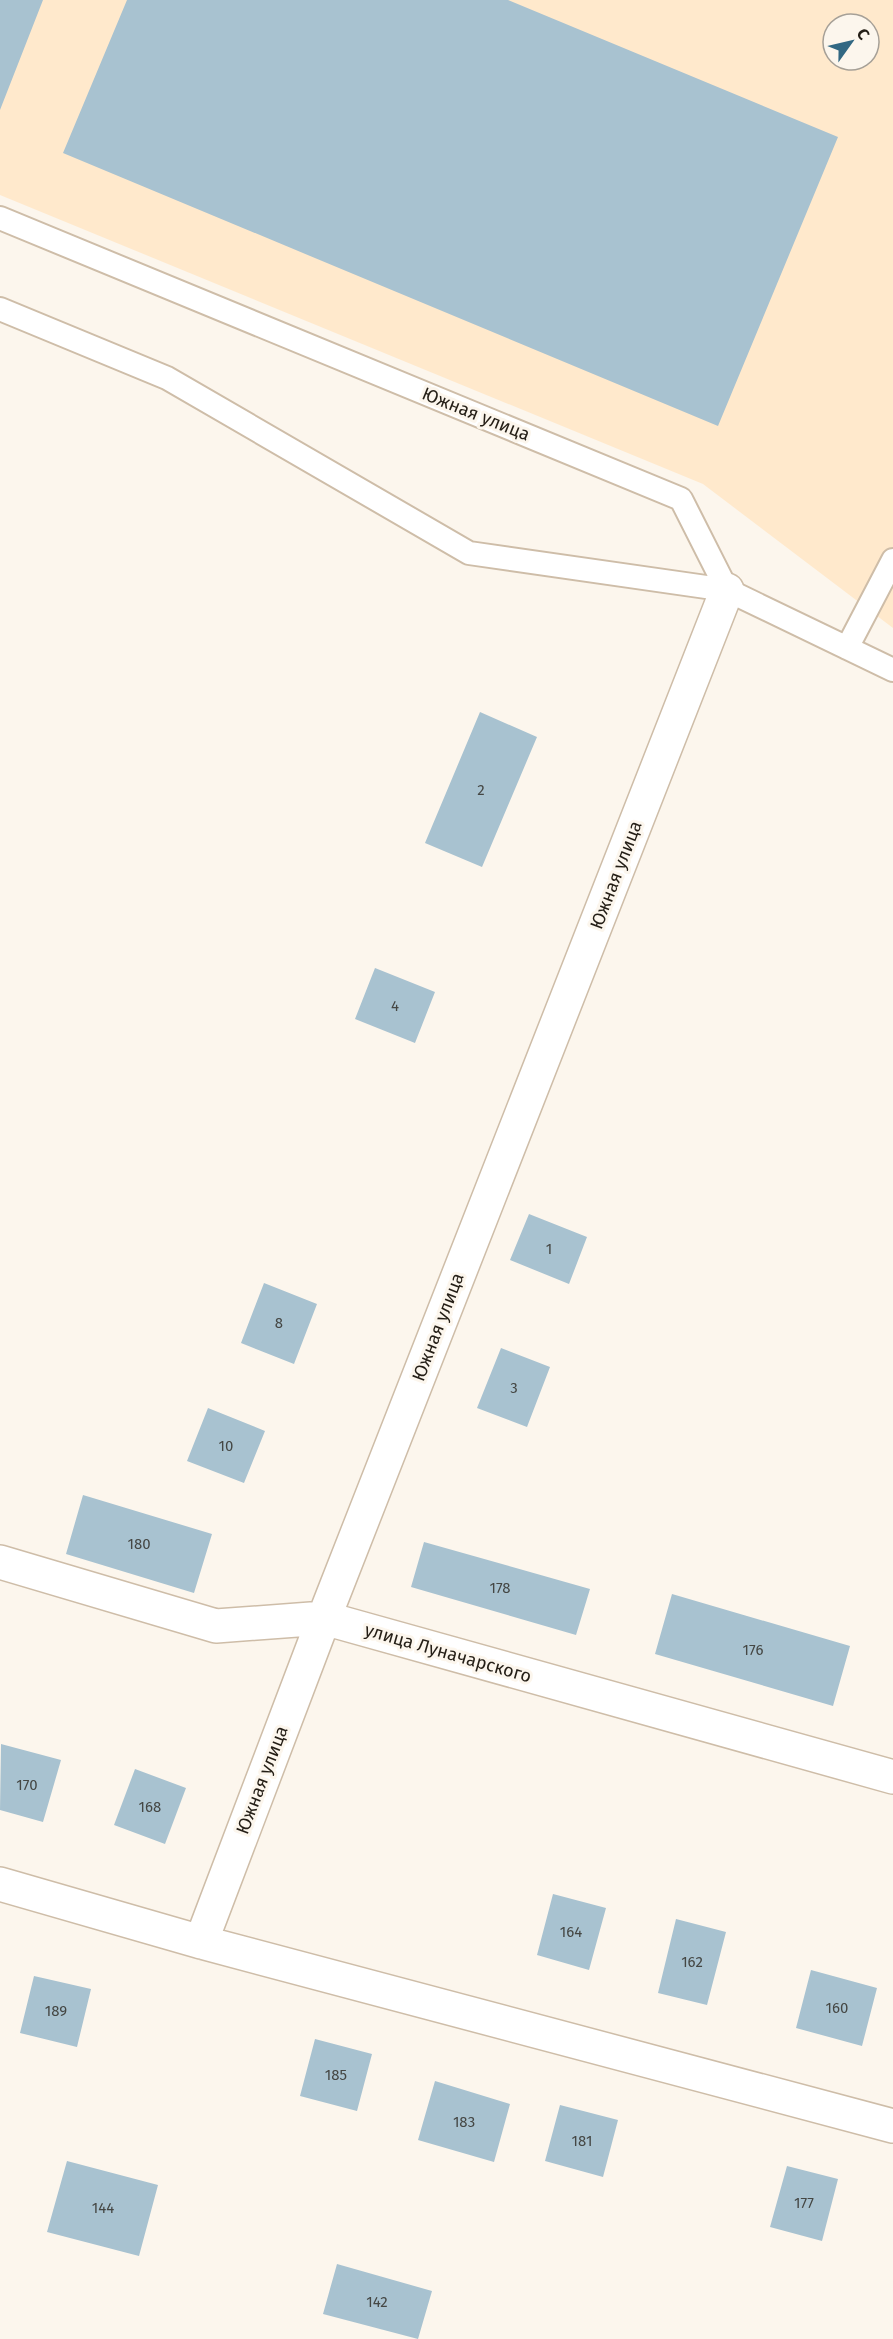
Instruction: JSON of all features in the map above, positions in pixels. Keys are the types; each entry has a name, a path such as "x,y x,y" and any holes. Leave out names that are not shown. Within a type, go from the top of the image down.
{"street":[{"name":"Южная улица","path":"201,1941 324,1618 727,590"},
{"name":"улица Луначарского","path":"0,1562 216,1626 324,1618 893,1778"},
{"path":"1,1889 893,2126"}],"lane":[{"name":"Южная улица","path":"0,218 681,499 727,590"},
{"path":"0,309 167,378 469,553 727,590 893,670"},
{"path":"847,648 893,560"}],"shaded area":[{"path":"0,0 893,0 893,628 703,484 0,195"}],"building":[{"path":"0,0 43,0 0,110"},
{"path":"127,0 508,0 838,137 718,426 63,153"},
{"path":"480,712 537,737 482,867 425,843"},
{"path":"375,968 435,992 415,1043 355,1019"},
{"path":"529,1214 587,1237 569,1284 510,1260"},
{"path":"264,1283 317,1304 294,1364 241,1343"},
{"path":"501,1348 550,1367 527,1427 477,1408"},
{"path":"208,1408 265,1431 244,1483 187,1461"},
{"path":"83,1495 212,1534 194,1593 66,1554"},
{"path":"424,1542 590,1589 576,1635 411,1587"},
{"path":"672,1594 850,1646 833,1706 655,1654"},
{"path":"1,1744 61,1760 43,1822 0,1810"},
{"path":"135,1769 186,1788 165,1844 114,1825"},
{"path":"553,1894 606,1908 589,1970 537,1955"},
{"path":"676,1919 726,1932 707,2005 658,1993"},
{"path":"811,1970 877,1988 862,2046 796,2028"},
{"path":"34,1976 91,1989 77,2047 20,2033"},
{"path":"315,2039 372,2054 357,2111 300,2096"},
{"path":"435,2081 510,2104 494,2162 418,2140"},
{"path":"560,2105 618,2120 603,2177 545,2161"},
{"path":"67,2161 158,2185 139,2256 47,2232"},
{"path":"787,2166 838,2179 822,2241 770,2227"},
{"path":"337,2264 432,2291 418,2339 323,2314"}]}
